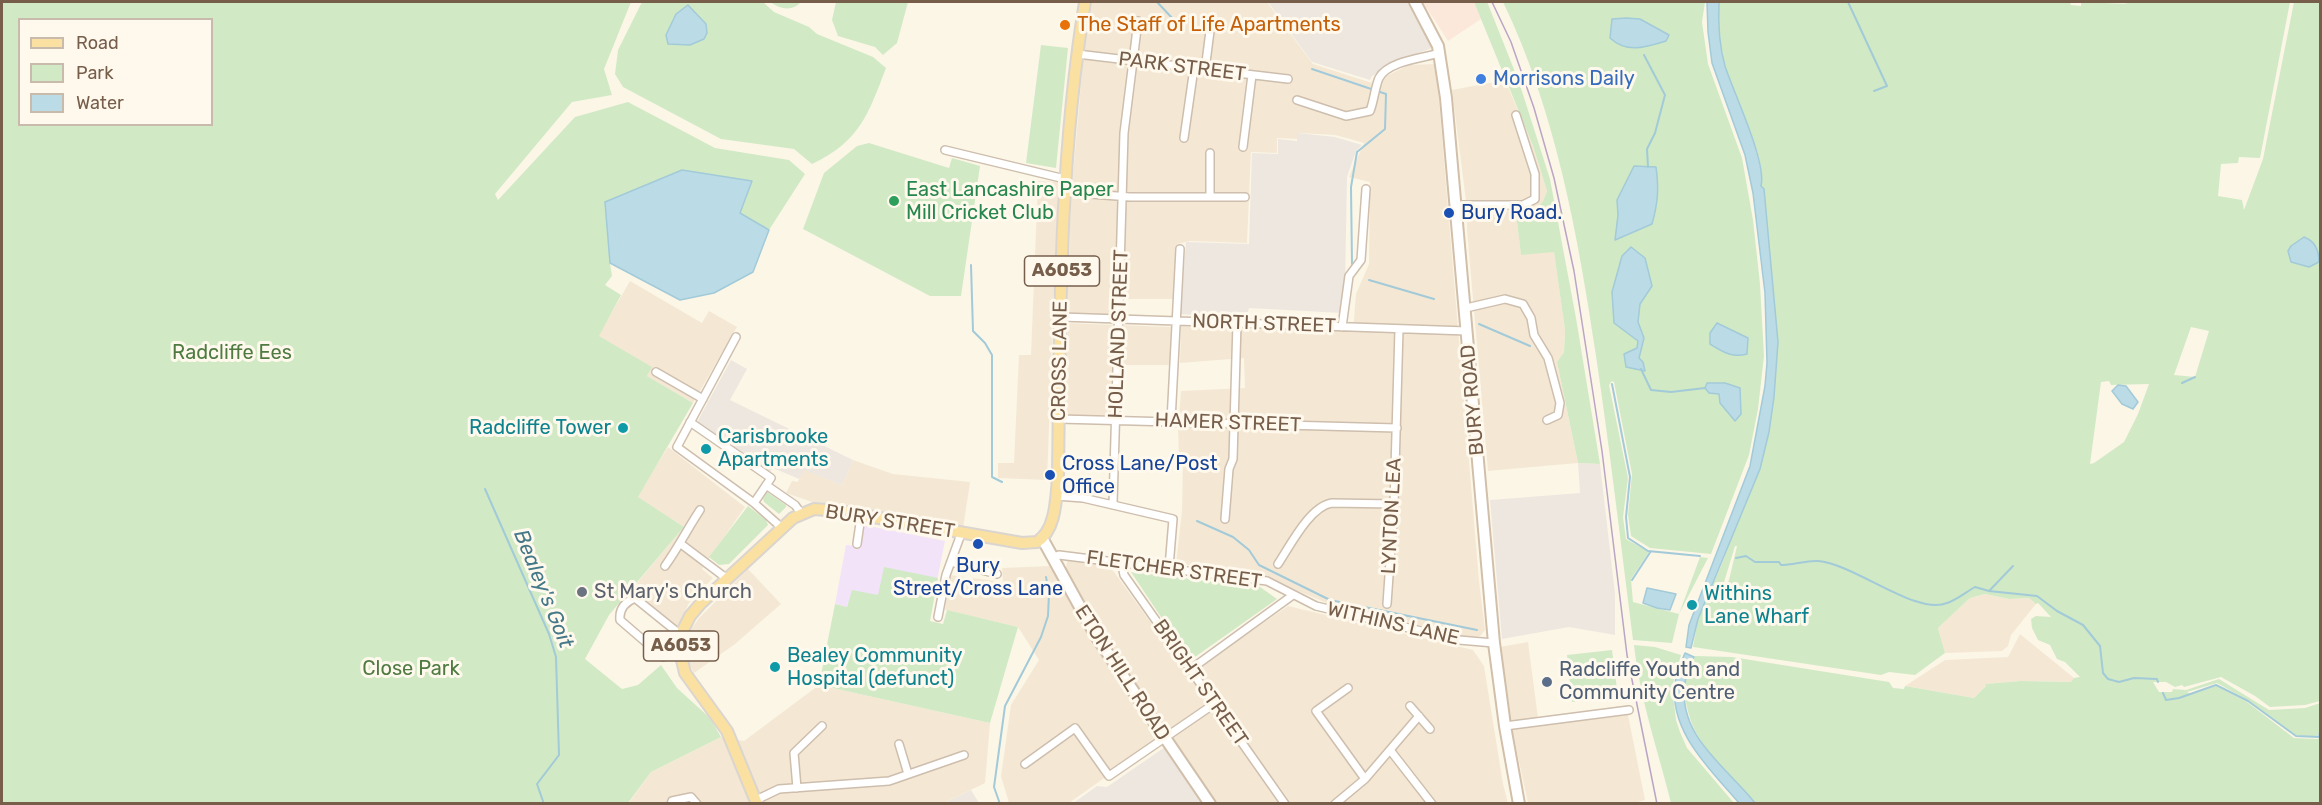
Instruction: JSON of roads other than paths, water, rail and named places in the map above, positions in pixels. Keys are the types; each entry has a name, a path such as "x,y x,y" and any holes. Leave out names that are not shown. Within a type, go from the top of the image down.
{"main road":[{"name":"CROSS LANE","path":"1042,538 1050,525 1056,496 1064,192 1077,54 1085,2"},
{"name":"BURY STREET","path":"726,578 801,513 814,509 1022,543 1031,543 1042,538"},
{"name":"A6053","path":"726,578 690,616 682,636 680,652 685,673 728,731 756,802"}],"street":[{"name":"BURY ROAD","path":"1415,2 1432,32 1440,53 1466,308 1494,643 1505,726 1519,804"},
{"name":"HOLLAND STREET","path":"1113,504 1124,133 1138,21"},
{"path":"1205,70 1210,31"},
{"path":"1298,100 1346,116 1371,111 1380,77 1391,68 1407,61 1440,53"},
{"name":"PARK STREET","path":"1077,54 1288,79"},
{"path":"1184,138 1194,68"},
{"path":"1244,147 1252,75"},
{"path":"1456,205 1523,204 1535,198 1535,174 1516,115"},
{"path":"945,150 1065,179"},
{"path":"1210,153 1210,196"},
{"path":"1342,327 1349,276 1361,260 1366,189"},
{"path":"1064,192 1122,196 1245,197"},
{"path":"1171,421 1180,249"},
{"path":"1466,308 1505,299 1523,304 1531,318 1534,335 1548,358 1560,403 1558,415 1547,420"},
{"name":"NORTH STREET","path":"1061,317 1467,331"},
{"path":"1225,519 1235,425 1237,323"},
{"name":"LYNTON LEA","path":"1387,604 1394,504 1399,329"},
{"path":"736,337 677,447 754,503 782,528"},
{"path":"656,372 703,399"},
{"name":"HAMER STREET","path":"1059,419 1397,428"},
{"path":"690,422 768,482 801,513"},
{"path":"754,503 768,482"},
{"path":"1056,496 1083,498 1173,519 1169,567"},
{"path":"1278,564 1311,516 1323,506 1332,503 1394,504"},
{"path":"665,566 681,544 685,533 700,510"},
{"path":"857,544 861,516"},
{"path":"938,617 946,575 961,534"},
{"name":"ETON HILL ROAD","path":"1042,538 1095,636 1210,804"},
{"path":"681,544 726,578"},
{"name":"FLETCHER STREET","path":"1053,557 1059,555 1121,561 1266,581 1293,596"},
{"name":"BRIGHT STREET","path":"1121,561 1124,575 1285,804"},
{"path":"951,562 997,574"},
{"path":"1191,669 1293,596"},
{"name":"WITHINS LANE","path":"1293,596 1316,606 1459,640 1494,643"},
{"path":"680,652 663,657 620,620 620,613 629,600 635,598 682,636"},
{"path":"1348,688 1316,711 1365,779"},
{"path":"1025,764 1075,728 1109,776 1214,704"},
{"path":"1410,706 1430,729"},
{"path":"1505,726 1629,711"},
{"path":"1335,804 1365,779 1419,716"},
{"path":"797,788 794,753 822,726"},
{"path":"899,744 908,774"},
{"path":"1390,750 1432,804"},
{"path":"756,802 779,789 889,781 964,755"},
{"path":"670,804 672,801 692,797 697,804"}],"water":[{"path":"1707,2 1719,2 1719,34 1723,58 1755,145 1762,175 1761,186 1764,189 1778,342 1774,397 1760,469 1698,619 1691,648 1686,647 1689,625 1750,466 1767,363 1765,293 1753,193 1745,155 1712,63"},
{"path":"688,5 706,24 707,33 704,39 690,45 668,44 666,35 676,14"},
{"path":"1612,19 1640,19 1669,35 1666,41 1651,45 1637,48 1623,46 1610,38"},
{"path":"1634,166 1656,167 1657,195 1652,224 1615,240 1617,200"},
{"path":"682,170 752,181 740,213 769,230 753,272 714,293 680,300 610,263 605,202"},
{"path":"2304,237 2316,246 2318,254 2319,262 2309,267 2291,262 2288,251"},
{"path":"1631,247 1645,258 1652,286 1640,304 1638,322 1644,338 1639,358 1643,362 1645,371 1626,367 1624,354 1637,348 1638,341 1614,323 1612,292 1622,256"},
{"path":"1717,323 1748,338 1747,354 1732,355 1710,344 1710,333"},
{"path":"1707,383 1725,383 1740,388 1741,414 1735,421 1720,403 1719,394 1709,393 1705,388"},
{"path":"2118,385 2126,386 2138,402 2133,409 2122,404 2112,391"},
{"path":"1647,588 1676,594 1670,610 1643,603"},
{"path":"1685,653 1694,657 1685,683 1685,702 1696,735 1755,803 1739,803 1705,764 1685,734 1675,702 1676,680"}],"waterway":[{"path":"1157,2 1174,20"},
{"path":"1848,2 1887,86 1874,91"},
{"path":"1644,55 1665,95 1655,133 1647,149 1648,167"},
{"path":"1312,69 1386,94 1385,129 1357,152 1351,187 1352,264"},
{"path":"971,265 973,331 985,343 992,355 992,477 1002,482"},
{"path":"1369,280 1434,299"},
{"path":"1479,324 1530,346"},
{"path":"1641,369 1651,390 1671,392 1705,388"},
{"path":"2182,383 2195,377"},
{"path":"1612,384 1630,477 1626,517 1628,538 1648,551 1700,556"},
{"name":"Bealey's Goit","path":"485,489 549,634 556,657 559,755 537,784 544,804"},
{"path":"1197,521 1233,537 1249,550 1259,565 1330,600 1477,630"},
{"path":"1632,580 1651,551"},
{"path":"1736,558 1746,556 1755,562 1779,562 1781,565 1814,561 1833,564 1902,596 1934,605 1951,602 1975,587 1989,591 2037,596 2057,611 2083,625 2100,646 2103,673 2108,679 2119,682 2134,678 2157,679 2158,682"},
{"path":"1990,590 2013,566"},
{"path":"1000,804 994,787 1005,706 1041,637 1048,616 1049,593 1046,577"},
{"path":"2163,693 2166,700 2179,698 2216,685 2248,701 2296,736 2319,737 2320,732"}],"tram line":[{"path":"1492,2 1511,42 1534,108 1554,178 1574,271 1602,451 1627,655 1657,804"}],"place":[{"name":"The Staff of Life Apartments","path":"1065,25"},
{"name":"Morrisons Daily","path":"1481,79"},
{"name":"East Lancashire Paper Mill Cricket Club","path":"894,201"},
{"name":"Bury Road.","path":"1449,213"},
{"name":"Radcliffe Tower","path":"623,428"},
{"name":"Carisbrooke Apartments","path":"706,449"},
{"name":"Cross Lane/Post Office","path":"1050,475"},
{"name":"Bury Street/Cross Lane","path":"978,544"},
{"name":"St Mary's Church","path":"582,592"},
{"name":"Withins Lane Wharf","path":"1692,605"},
{"name":"Bealey Community Hospital (defunct)","path":"775,667"},
{"name":"Radcliffe Youth and Community Centre","path":"1547,682"}],"park label":[{"name":"Radcliffe Ees","path":"232,353"},
{"name":"Close Park","path":"411,669"}]}
